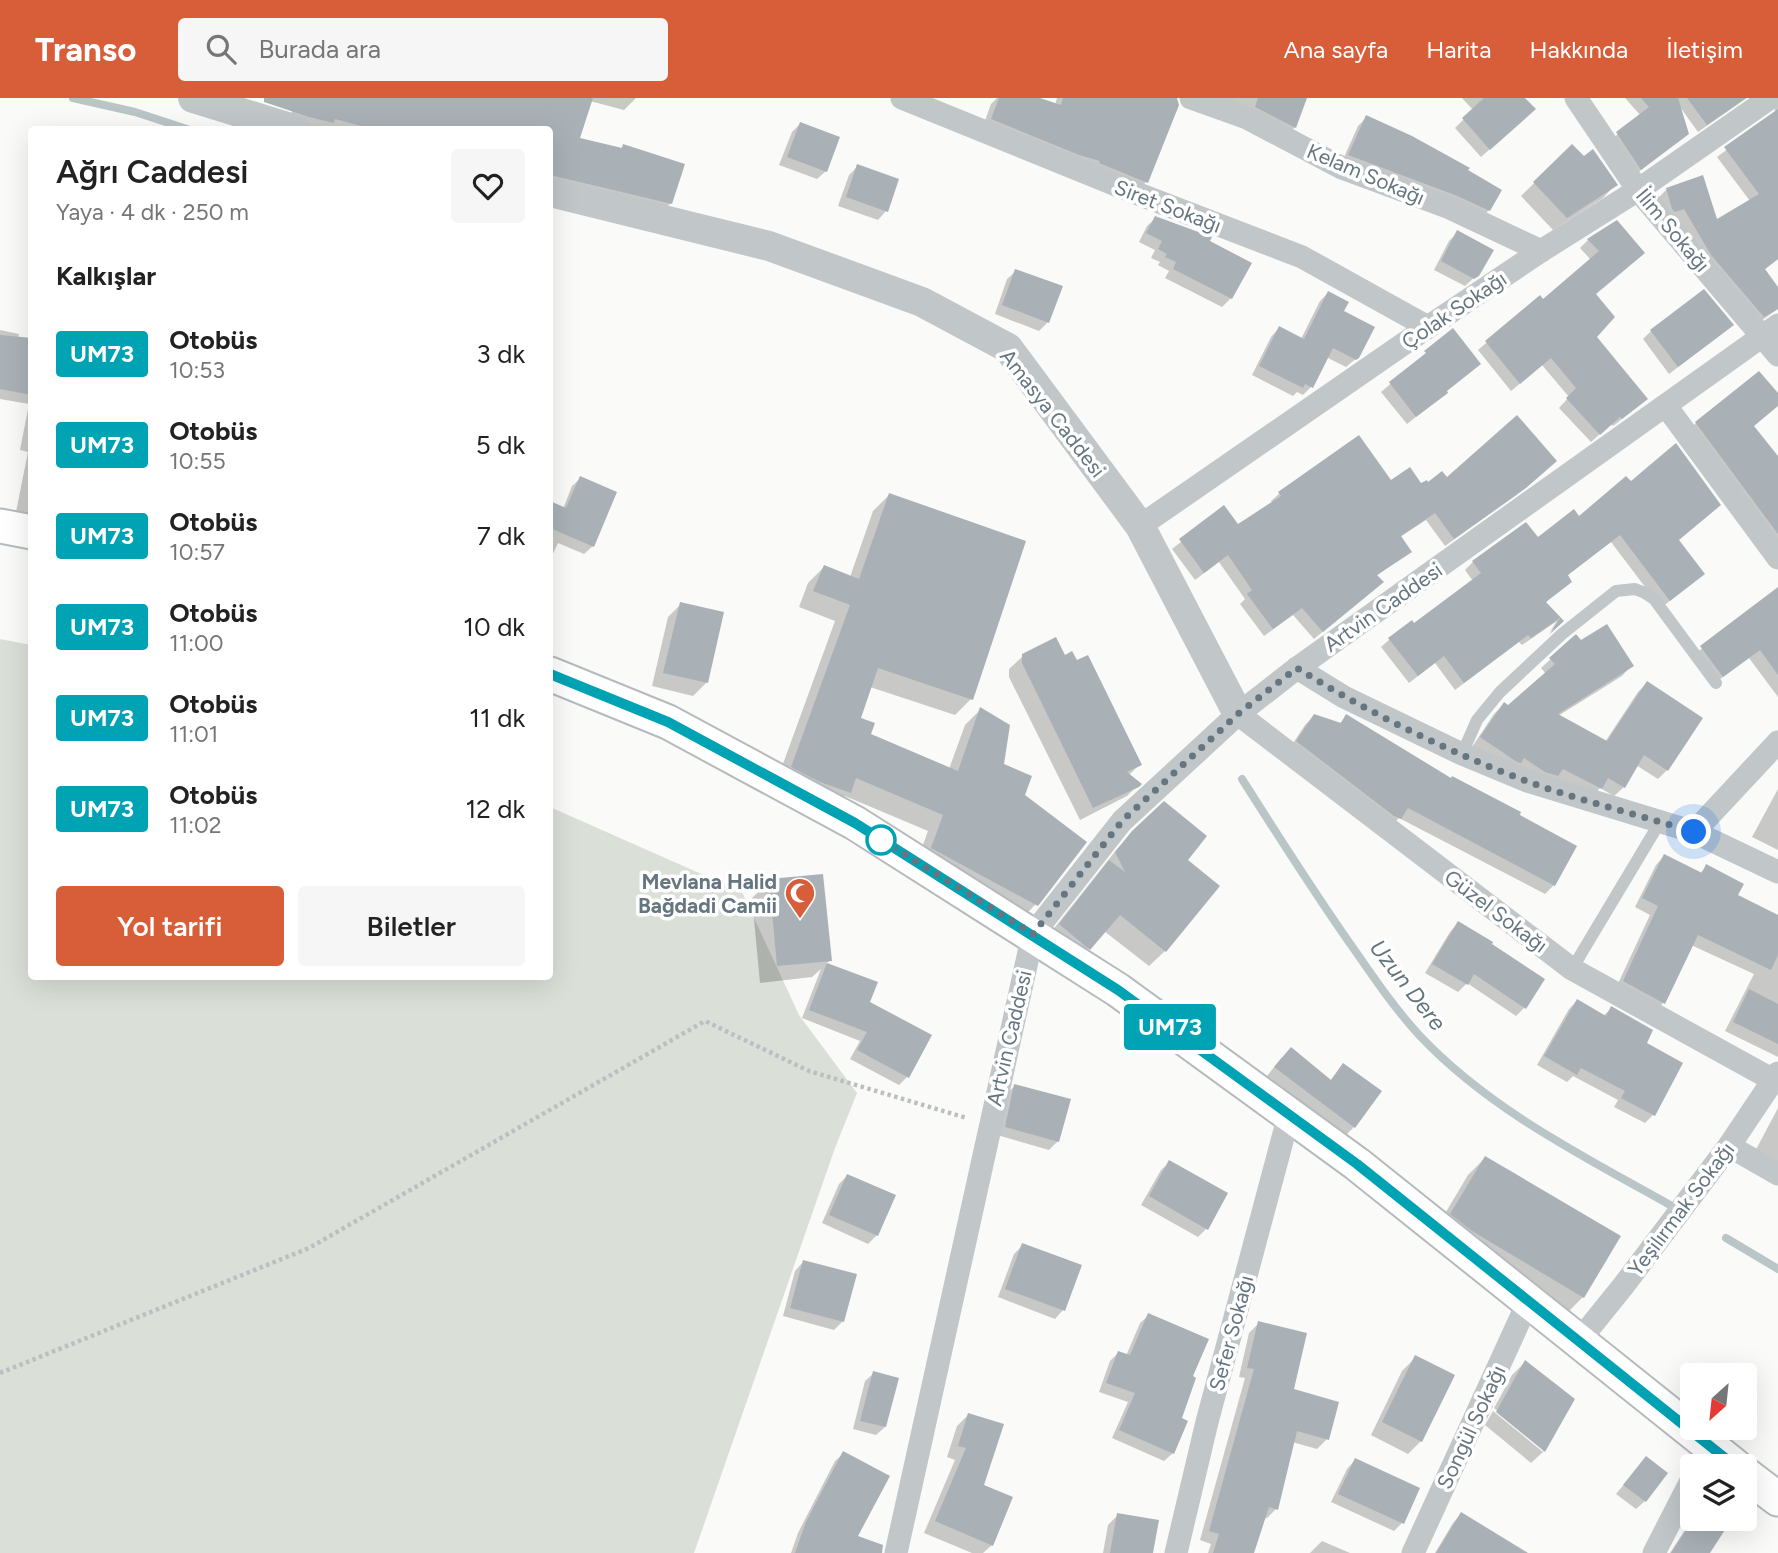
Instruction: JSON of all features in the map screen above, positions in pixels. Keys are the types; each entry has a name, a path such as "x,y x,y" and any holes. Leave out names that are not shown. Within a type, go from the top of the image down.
{"main road":[{"path":"0,526 28,531"},
{"path":"553,675 668,722 855,823 1118,990 1357,1164 1578,1342 1702,1454"},
{"path":"1757,1483 1778,1499"}],"street":[{"path":"193,98 284,126"},
{"name":"Siret Sokağı","path":"902,98 1301,257 1428,327"},
{"name":"Kelam Sokağı","path":"1191,98 1247,118 1342,168 1450,208 1541,251"},
{"name":"İlim Sokağı","path":"1576,98 1638,190 1771,331 1778,355"},
{"name":"Çolak Sokağı","path":"1140,526 1428,327 1638,190 1770,98"},
{"name":"Amasya Caddesi","path":"553,193 769,247 922,302 1008,348 1140,526 1238,714"},
{"name":"Artvin Caddesi","path":"896,1553 1033,934 1122,821 1238,714 1297,668 1771,331"},
{"path":"1666,406 1778,558"},
{"path":"1297,668 1344,697 1462,754 1527,781 1694,832 1778,872"},
{"name":"Güzel Sokağı","path":"1238,714 1572,969 1776,1076"},
{"path":"1694,832 1778,742"},
{"name":"Yeşilırmak Sokağı","path":"1578,1342 1729,1146 1776,1076"},
{"name":"Sefer Sokağı","path":"1177,1553 1207,1422 1289,1115"},
{"path":"1729,1146 1778,1174"},
{"name":"Songül Sokağı","path":"1413,1553 1528,1302"},
{"path":"1654,1553 1680,1502"}],"lane":[{"path":"1462,754 1477,720 1500,692 1562,634 1616,592 1635,589 1654,599 1716,682"},
{"path":"1572,969 1660,822"}],"path":[{"path":"0,1373 309,1248 705,1021 809,1071 989,1125"}],"shaded area":[{"path":"0,639 28,644 28,980 553,980 553,808 742,892 799,1015 857,1093 835,1148 694,1553 0,1553"}],"building":[{"path":"264,98 593,98 580,138 622,148 623,144 685,164 672,204 553,176 553,126 361,126 335,119 334,123 309,117 264,102"},
{"path":"999,98 1040,98 1061,105 1063,98 1177,98 1179,105 1148,183 1099,163 1100,161 991,119"},
{"path":"1258,98 1307,98 1296,128 1255,107"},
{"path":"1484,98 1525,98 1536,109 1490,150 1462,118"},
{"path":"1641,98 1678,98 1689,134 1641,170 1616,132 1649,107"},
{"path":"1687,98 1746,98 1707,125"},
{"path":"1778,109 1778,259 1765,269 1778,287 1778,309 1764,317 1711,255 1684,209 1675,212 1672,209 1666,188 1703,175 1717,219 1759,194 1724,147"},
{"path":"1366,115 1412,136 1470,168 1468,170 1502,190 1490,211 1348,155"},
{"path":"800,122 840,137 827,172 787,157"},
{"path":"1572,144 1584,156 1593,149 1618,185 1567,218 1533,182"},
{"path":"857,164 899,179 888,212 846,197"},
{"path":"1155,216 1212,237 1210,241 1252,263 1232,299 1173,269 1176,262 1165,257 1167,254 1158,249 1162,241 1146,233"},
{"path":"1617,220 1645,253 1596,294 1615,317 1597,337 1648,399 1622,419 1620,417 1600,435 1566,398 1576,388 1551,358 1520,384 1485,341 1540,295 1543,299 1599,251 1587,239"},
{"path":"1457,230 1494,250 1479,276 1474,279 1441,261"},
{"path":"1015,269 1063,286 1049,323 1002,305"},
{"path":"1704,289 1734,325 1678,367 1650,330"},
{"path":"1328,291 1349,302 1344,311 1375,327 1359,358 1356,360 1333,348 1313,388 1305,384 1303,388 1259,366 1279,326 1304,339"},
{"path":"1453,328 1481,364 1416,417 1389,382"},
{"path":"0,335 28,338 28,394 0,389"},
{"path":"1759,371 1778,393 1778,406 1754,426 1778,456 1778,534 1695,422"},
{"path":"1517,415 1557,461 1526,488 1454,539 1435,513 1401,536 1412,552 1377,575 1384,582 1323,632 1302,608 1273,629 1247,594 1252,590 1228,555 1204,573 1179,539 1224,505 1238,524 1281,496 1278,492 1359,435 1391,480 1410,467 1421,483 1427,480 1428,482 1442,471 1447,477"},
{"path":"1676,443 1721,505 1679,540 1705,574 1670,601 1620,535 1568,575 1572,582 1546,602 1564,621 1550,634 1560,618 1531,638 1528,635 1464,683 1444,656 1418,676 1388,638 1412,620 1414,623 1481,573 1472,561 1526,522 1538,537 1574,509 1579,516 1626,476 1631,481"},
{"path":"580,476 617,492 594,547 553,529 553,502 566,508"},
{"path":"889,493 1026,541 973,700 878,668 861,718 875,723 871,734 958,771 980,707 1010,725 1004,764 1032,776 1025,795 1087,842 1038,906 931,848 943,815 856,778 851,793 820,782 791,767 850,605 813,591 824,565 859,579"},
{"path":"1778,587 1778,675 1760,650 1723,677 1700,646"},
{"path":"680,602 724,612 708,683 663,673"},
{"path":"1607,624 1634,666 1558,714 1607,741 1647,681 1703,718 1668,771 1644,755 1625,788 1608,778 1602,789 1563,769 1558,776 1545,772 1524,758 1521,763 1517,762 1480,737 1504,702 1508,705 1555,664 1549,658 1568,641 1576,634 1581,640"},
{"path":"1056,637 1065,655 1072,651 1077,660 1088,655 1142,765 1127,772 1142,784 1139,787 1093,808 1022,663 1022,654"},
{"path":"1314,714 1341,723 1346,714 1451,778 1452,776 1521,812 1520,815 1577,846 1555,886 1408,808 1401,819 1394,816 1296,741"},
{"path":"1164,801 1207,836 1188,860 1220,886 1166,952 1120,915 1090,950 1059,924 1109,860 1125,872 1115,852 1132,831"},
{"path":"1664,854 1702,873 1706,864 1744,884 1738,895 1778,915 1778,955 1771,970 1698,935 1665,1004 1623,981 1658,906 1642,898"},
{"name":"Mevlana Halid Bağdadi Camii","path":"823,874 832,961 777,966 769,879"},
{"path":"1458,921 1545,979 1526,1009 1474,974 1468,985 1432,964"},
{"path":"827,963 878,982 870,1002 932,1035 909,1078 857,1050 867,1032 809,1010"},
{"path":"1749,989 1778,1004 1778,1044 1733,1022"},
{"path":"1577,999 1606,1016 1611,1006 1653,1030 1647,1043 1683,1063 1655,1116 1621,1098 1625,1091 1581,1068 1577,1075 1544,1056"},
{"path":"1291,1047 1331,1080 1343,1063 1382,1091 1355,1128 1274,1067"},
{"path":"1014,1084 1071,1099 1059,1142 1005,1127"},
{"path":"1485,1156 1621,1236 1584,1298 1472,1231 1450,1214"},
{"path":"1169,1160 1228,1193 1208,1230 1149,1196"},
{"path":"847,1174 896,1195 878,1236 829,1215"},
{"path":"1022,1243 1082,1265 1065,1311 1005,1289"},
{"path":"803,1260 857,1274 844,1322 790,1308"},
{"path":"1148,1313 1209,1339 1193,1376 1196,1378 1182,1418 1188,1421 1174,1454 1119,1430 1135,1393 1106,1383 1118,1351 1130,1355"},
{"path":"1258,1321 1307,1333 1294,1389 1339,1402 1329,1440 1297,1431 1278,1510 1269,1507 1254,1553 1213,1553 1219,1534 1209,1531 1254,1369 1247,1368"},
{"path":"1415,1355 1455,1375 1422,1442 1382,1422"},
{"path":"1525,1360 1575,1399 1545,1452 1496,1412"},
{"path":"873,1371 899,1378 886,1427 860,1421"},
{"path":"968,1413 1004,1424 984,1485 1013,1497 993,1546 935,1521 966,1448 958,1446"},
{"path":"843,1451 890,1476 858,1536 883,1545 882,1553 795,1553 806,1522"},
{"path":"1646,1456 1668,1473 1646,1502 1623,1485"},
{"path":"1355,1458 1420,1488 1404,1524 1338,1494"},
{"path":"1461,1512 1528,1553 1436,1553"},
{"path":"1117,1513 1159,1520 1153,1553 1110,1553"},
{"path":"1685,1531 1724,1531 1710,1553 1671,1553"}],"waterway":[{"name":"Uzun Dere","path":"73,98 135,112 178,126"},
{"name":"Uzun Dere","path":"1242,779 1341,931 1386,995 1420,1036 1476,1087 1507,1109 1571,1150 1670,1205"},
{"name":"Uzun Dere","path":"1726,1238 1778,1269"}],"bus line":[{"name":"UM73","path":"553,675 668,722 855,823 1118,990 1357,1164 1719,1454"}],"place":[{"name":"Mevlana Halid Bağdadi Camii","path":"800,920"}],"route":[{"path":"881,840 877,837 1033,934 1122,821 1238,714 1297,668 1344,697 1462,754 1527,781 1694,832"}]}
